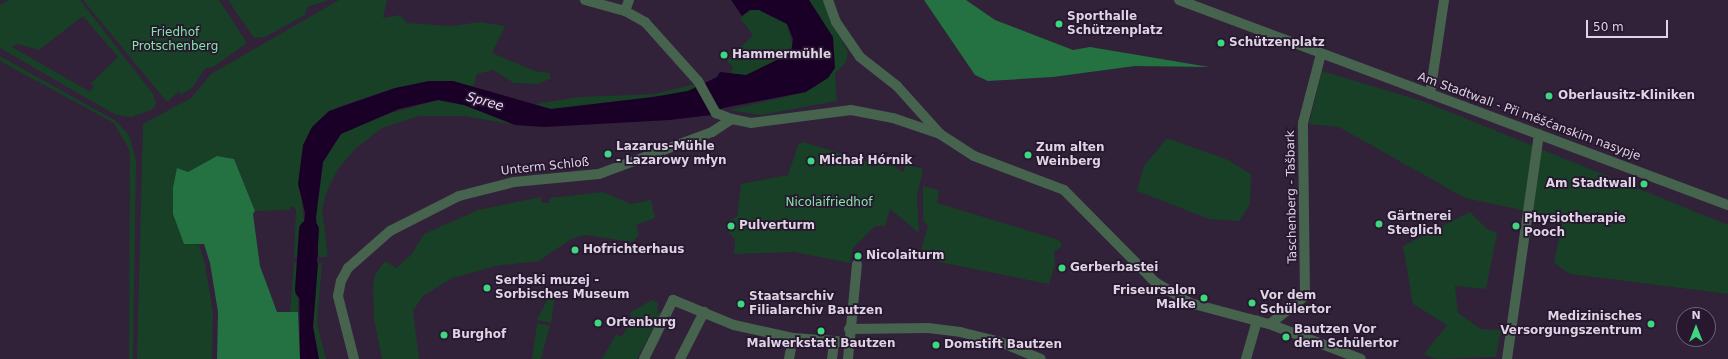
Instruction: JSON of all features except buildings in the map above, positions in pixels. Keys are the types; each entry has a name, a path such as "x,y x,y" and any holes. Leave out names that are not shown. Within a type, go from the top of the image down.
{"street":[{"path":"585,0 624,11 645,22 698,81 716,113 732,119 751,123 851,110 871,112 940,134 974,156 1064,190 1142,272 1173,294 1213,310 1270,324 1361,359"},
{"path":"624,11 629,0"},
{"path":"828,0 836,22 860,57 897,86 940,134"},
{"name":"Am Stadtwall - Při měšćanskim nasypje","path":"1179,0 1728,205"},
{"path":"1430,94 1444,0"},
{"name":"Taschenberg - Tašbark","path":"1270,324 1305,296 1304,123 1321,54"},
{"name":"Unterm Schloß","path":"354,359 338,296 340,281 348,268 390,231 459,196 514,182 599,174 712,132 732,119"},
{"path":"1507,359 1540,134"},
{"path":"848,359 849,329 857,264"},
{"path":"644,359 673,300 734,325 793,338 849,342"},
{"path":"680,359 704,312"},
{"path":"1246,359 1257,321"},
{"path":"849,329 928,328 960,332 1000,342 1041,359"},
{"path":"789,359 793,338"},
{"path":"832,359 834,342 849,342 848,359"}],"green space":[{"path":"9,0 80,0 153,94 156,104 153,109 132,117 116,115 0,48 0,5","holes":["83,16 118,57 91,83 94,86 90,92 12,47 18,44 39,50"]},
{"name":"Friedhof Protschenberg","path":"83,0 219,0 247,43 213,67 205,68 193,87 181,95 178,92 167,102"},
{"path":"228,0 329,0 307,7 305,15 265,37 254,38"},
{"path":"339,0 387,0 383,18 400,15 407,23 452,26 479,22 505,26 492,53 535,71 550,73 550,79 538,84 514,83 493,70 477,74 473,87 453,81 395,88 338,107 302,204 305,230 301,257 294,257 296,209 292,206 289,210 255,211 234,159 217,156 188,172 184,243 199,245 205,264 213,312 212,359 137,359 143,124 191,98 211,74"},
{"path":"809,0 823,0 848,52 846,62 835,73 837,101 761,115 729,110 806,92 817,15"},
{"path":"924,0 966,0 995,20 1073,50 1090,47 1209,67 1135,66 1053,77 988,81 975,75"},
{"path":"750,10 759,10 787,24 793,47 791,53 770,66 746,75 730,74 733,68 727,61 753,35 740,18"},
{"path":"0,56 116,121 129,135 136,161 133,359 129,359 130,151 114,123 0,61"},
{"path":"1322,71 1425,102 1728,225 1728,294 1570,274 1554,263 1561,227 1535,213 1465,198 1339,127 1309,124"},
{"path":"694,84 696,87 688,91 653,97 551,109 530,105 579,97 655,94"},
{"path":"438,100 464,105 515,125 465,116 419,116 382,128 355,149 338,169 327,191 322,209 328,257 318,257 316,217 323,162 341,134 377,117"},
{"path":"1167,138 1228,160 1251,174 1250,204 1239,221 1209,219 1137,191 1144,166"},
{"name":"Nicolaifriedhof","path":"803,142 879,165 882,158 903,172 906,164 923,169 917,197 919,233 890,209 885,226 875,226 853,248 850,263 794,252 734,254 735,239 725,228 728,221 737,217 741,184 788,175 798,145"},
{"path":"217,156 234,159 255,211 253,214 260,266 277,312 298,312 300,359 217,359 218,312 210,263 204,244 184,244 173,214 173,188 177,168 188,172"},
{"path":"923,186 939,190 937,203 1059,240 1062,246 1054,252 1055,264 1049,284 919,258 928,226 923,220"},
{"path":"603,192 631,204 651,200 655,218 636,225 639,235 633,242 585,235 571,239 539,261 496,266 452,278 423,296 413,311 419,359 382,359 374,319 373,286 375,275 385,261 396,268 411,255 424,234 478,210 541,197 542,203 549,203 550,198"},
{"path":"1470,212 1487,229 1497,233 1486,289 1455,286 1458,313 1481,329 1501,330 1496,357 1437,359 1424,354 1447,325 1413,304 1403,246"},
{"path":"294,262 299,262 298,312 290,312"},
{"path":"318,263 322,263 317,323 326,359 319,359 313,327"},
{"path":"550,294 555,296 551,323 537,320"},
{"path":"652,300 658,303 657,314 662,311 637,359 602,359 616,334 622,337 631,320 631,312"},
{"path":"537,323 550,326 541,359 532,359"}],"water":[{"path":"731,0 809,0 833,37 835,68 828,78 806,92 723,108 712,115 669,120 544,127 515,125 464,105 438,100 399,109 341,134 323,162 316,217 318,257 301,257 305,213 298,184 303,145 312,127 329,111 395,88 429,81 453,81 551,109 653,97 688,91 717,77 720,72 746,75 791,53 793,39 787,24 759,10 750,10 742,16"},
{"path":"299,262 318,263 313,327 319,359 300,359"}],"waterway":[{"name":"Spree","path":"305,290 309,230"}],"place":[{"name":"Sporthalle Schützenplatz","path":"1059,24"},
{"name":"Schützenplatz","path":"1221,43"},
{"name":"Hammermühle","path":"724,55"},
{"name":"Oberlausitz-Kliniken","path":"1549,96"},
{"name":"Lazarus-Mühle - Lazarowy młyn","path":"608,154"},
{"name":"Zum alten Weinberg","path":"1028,155"},
{"name":"Michał Hórnik","path":"811,161"},
{"name":"Am Stadtwall","path":"1644,184"},
{"name":"Gärtnerei Steglich","path":"1379,224"},
{"name":"Pulverturm","path":"731,226"},
{"name":"Physiotherapie Pooch","path":"1516,226"},
{"name":"Hofrichterhaus","path":"575,250"},
{"name":"Nicolaiturm","path":"858,256"},
{"name":"Gerberbastei","path":"1062,268"},
{"name":"Serbski muzej - Sorbisches Museum","path":"487,288"},
{"name":"Friseursalon Malke","path":"1204,298"},
{"name":"Vor dem Schülertor","path":"1252,303"},
{"name":"Staatsarchiv Filialarchiv Bautzen","path":"741,304"},
{"name":"Ortenburg","path":"598,323"},
{"name":"Medizinisches Versorgungszentrum","path":"1651,324"},
{"name":"Malwerkstatt Bautzen","path":"821,331"},
{"name":"Burghof","path":"444,335"},
{"name":"Bautzen Vor dem Schülertor","path":"1286,337"},
{"name":"Domstift Bautzen","path":"936,345"}]}
